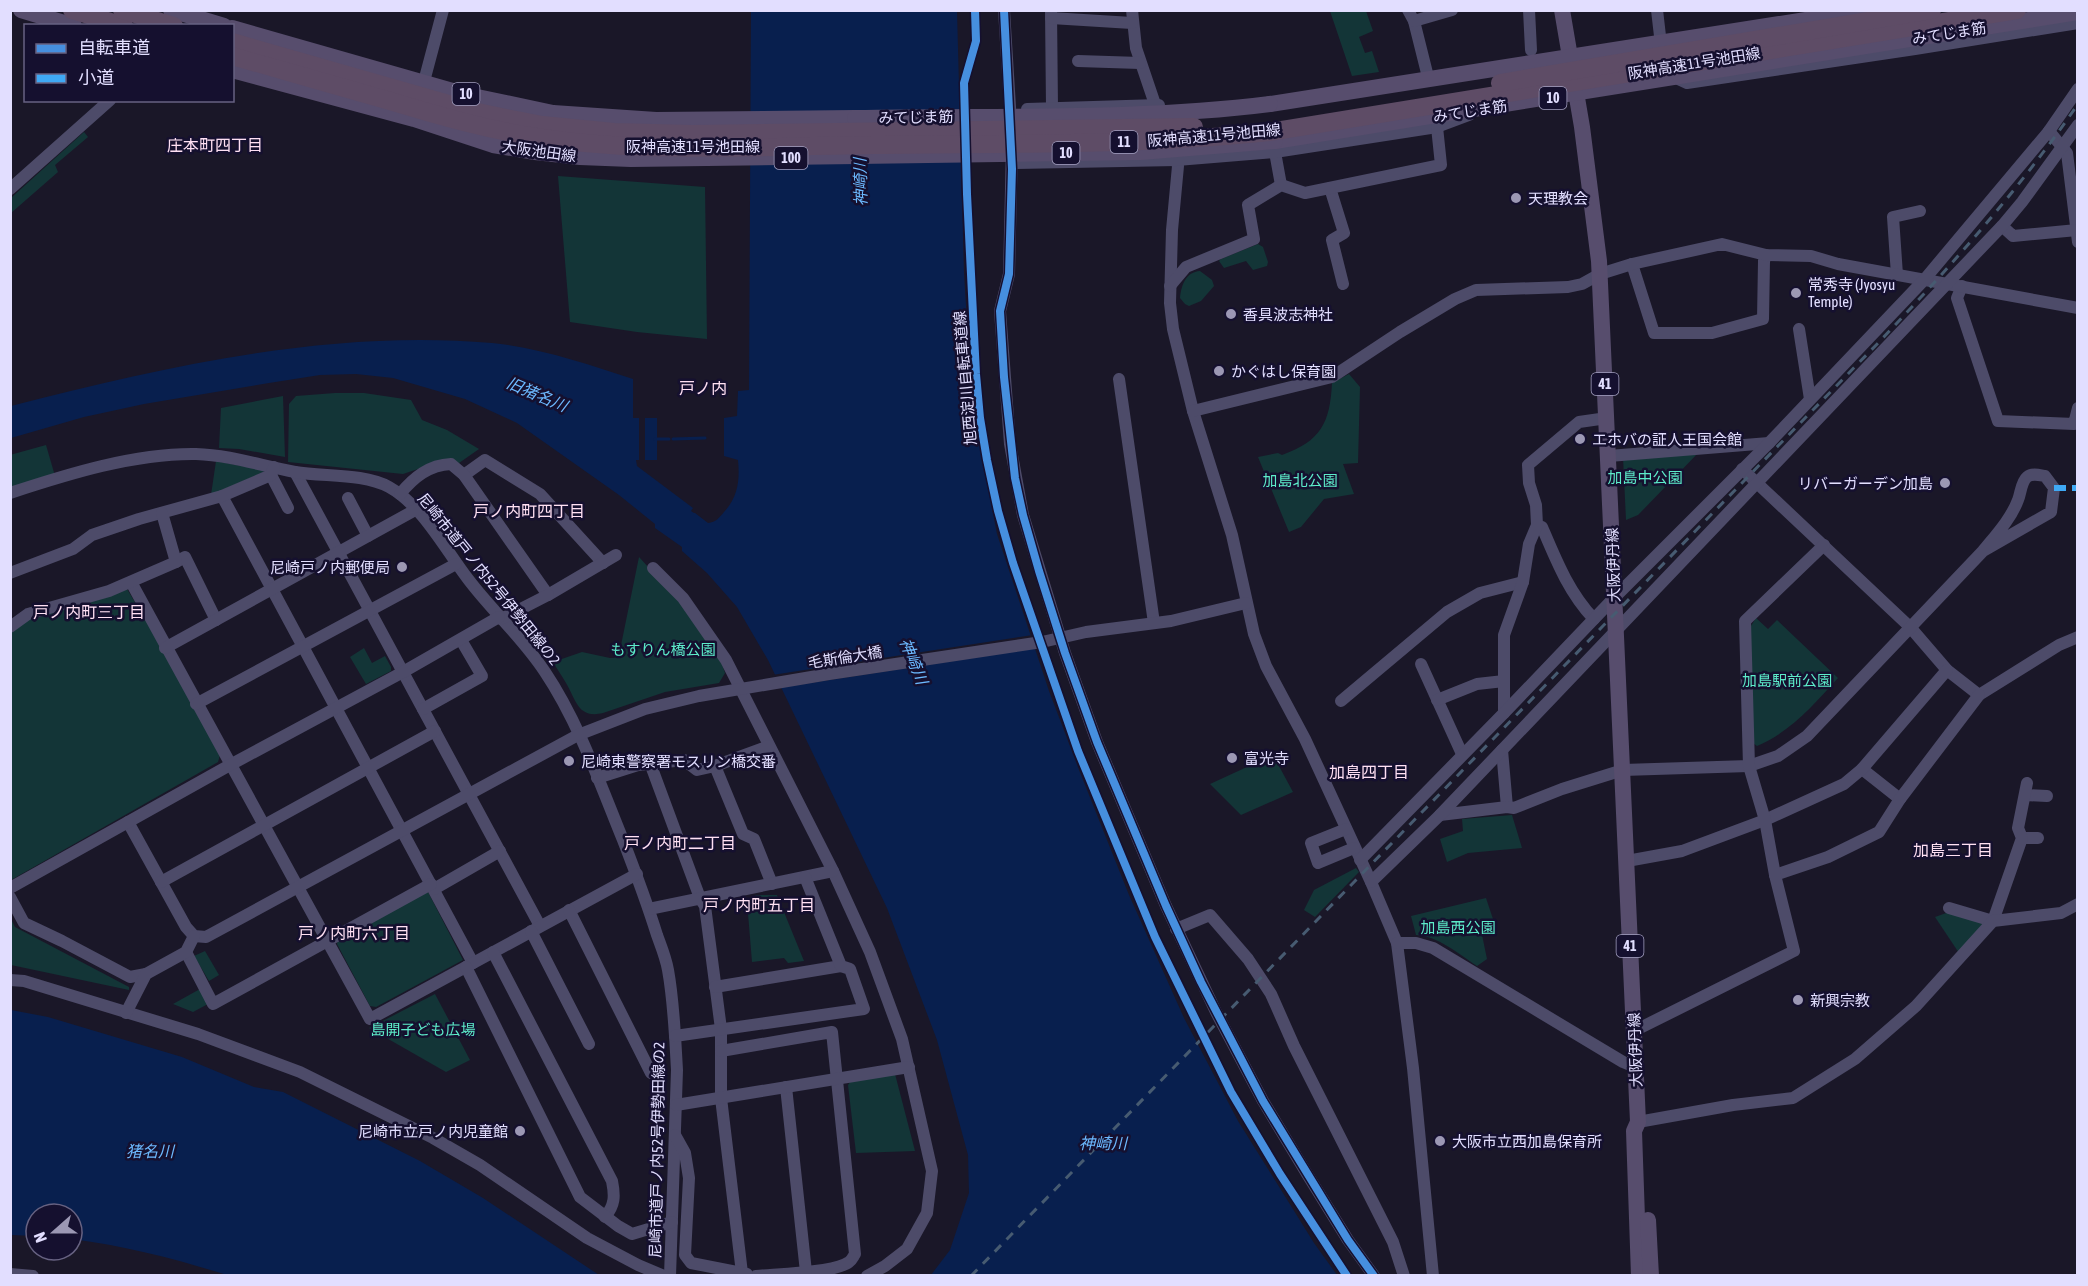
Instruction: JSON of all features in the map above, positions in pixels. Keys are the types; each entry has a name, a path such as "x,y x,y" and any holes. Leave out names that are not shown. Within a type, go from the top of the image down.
{"highway":[{"path":"72,10 118,24"},
{"path":"122,10 168,24"},
{"name":"阪神高速11号池田線","path":"234,43 473,111 542,125 578,129 643,134 692,134 1190,128 1270,120 1932,10"},
{"name":"阪神高速11号池田線","path":"234,57 471,123 542,138 615,146 692,147 1180,140 1291,129 2017,10"}],"main road":[{"path":"21,10 67,24"},
{"name":"大阪伊丹線","path":"1562,10 1598,236 1635,1067 1638,1122 1643,1131 1651,1275"},
{"name":"みてじま筋","path":"424,82 507,104 553,113 656,120 1118,115 1233,109 1270,104 1479,72 1656,40 1821,14 1869,10"},
{"path":"171,11 217,24"},
{"name":"みてじま筋","path":"857,156 1141,152 1275,147 1672,76 2078,12"},
{"name":"10","path":"234,29 424,82"},
{"name":"大阪池田線","path":"234,71 414,119 493,144 535,152 580,157 688,159 857,156"},
{"name":"大阪伊丹線","path":"1638,1122 1634,1131 1639,1275"}],"street":[{"path":"414,119 443,10"},
{"path":"1004,10 1012,163 1009,274 1000,311 1009,433 1023,516 1057,638 1097,741 1176,929 1216,1012 1263,1101 1348,1240 1374,1275"},
{"path":"1427,73 1411,16 1452,10"},
{"path":"1529,10 1531,50"},
{"path":"1656,40 1657,10"},
{"path":"1052,108 1051,14 1132,17 1140,63 1177,160 1170,286 1173,329 1193,411 1232,535 1254,634 1266,666 1305,740 1397,943 1413,1068 1433,1275"},
{"path":"1672,76 1687,83 1915,50 2078,22"},
{"path":"1078,61 1140,63"},
{"path":"1011,110 1199,104 1427,73 1479,72"},
{"path":"1346,829 1311,843 1318,863 1357,854 1414,803 1504,713 1924,280 2049,131 2078,89"},
{"path":"10,189 108,102"},
{"path":"1012,163 1177,160 1437,127 1487,109"},
{"path":"1371,882 1440,815 2002,226 2078,125"},
{"path":"1281,184 1305,193 1441,165 1437,127"},
{"path":"2002,226 2013,236 2077,236 2067,153 2049,131"},
{"path":"1275,147 1281,184"},
{"path":"1170,286 1186,267 1254,239 1248,205 1281,184"},
{"path":"1330,188 1344,233 1332,240 1343,284"},
{"path":"1897,275 1893,217 1920,212"},
{"path":"1193,411 1332,377 1408,327 1455,299 1476,290 1568,287 1582,284 1600,274 1632,264 1722,244 1766,255 1811,256 1838,264 2078,308"},
{"path":"1632,264 1654,333 1712,333 1763,319 1766,255"},
{"path":"1962,286 1957,298 1998,421 2074,424 2078,408"},
{"path":"1799,329 1810,399"},
{"path":"1119,379 1154,623"},
{"path":"1504,713 1504,635 1523,582 1529,544 1538,525 1536,505 1529,483 1528,465 1579,422 1607,418"},
{"path":"1609,456 1769,442"},
{"name":"尼崎市道戸ノ内52号伊勢田線の2","path":"10,493 56,478 157,456 198,454 236,459 273,471 371,481 388,487 417,509 456,564 500,618 527,646 546,672 597,778 649,909 668,968 675,1036 676,1105 670,1275"},
{"path":"464,475 485,460 531,489 540,495 603,563"},
{"path":"399,494 418,475 439,465 451,464 464,475 548,595"},
{"path":"1742,469 1910,627 1947,669 1978,695"},
{"path":"10,573 73,549 92,535 222,496 273,471 288,508"},
{"path":"295,472 500,851 589,1044"},
{"path":"1440,815 1514,808 1562,789 1623,770 1749,766 1778,756 1807,736 1983,551 2018,501 2023,482 2027,477 2032,474 2045,476 2054,488 2051,512 1983,551"},
{"path":"222,496 432,887 580,1197 605,1217 632,1234 672,1222"},
{"path":"348,498 368,536"},
{"path":"165,648 417,509"},
{"path":"162,513 176,562"},
{"path":"1538,525 1542,527 1557,563 1576,599 1594,619"},
{"path":"1634,1031 1794,951 1775,875 1765,820 1749,766 1745,621 1824,545"},
{"path":"10,888 230,765 500,618 548,595 616,555"},
{"path":"10,627 28,614 110,591 185,557 216,620"},
{"path":"196,704 456,564"},
{"path":"653,568 683,598 743,689 769,746 833,871 870,952 902,1039 933,1171 927,1213 907,1249 885,1266 867,1275"},
{"path":"131,582 165,648 370,1019 637,874"},
{"path":"1341,701 1447,612 1480,593 1523,582"},
{"name":"毛斯倫大橋","path":"194,936 211,935 578,735 632,713 662,704 743,689 1154,623 1246,603"},
{"path":"1775,875 1828,857 1879,831 1900,799 1978,695 2059,645 2078,637"},
{"path":"423,709 482,676 461,640"},
{"path":"1421,664 1462,754"},
{"path":"1627,861 1682,851 1765,820 1844,784 1862,769 1947,669"},
{"path":"1437,700 1477,684 1504,681"},
{"path":"161,882 435,731"},
{"path":"597,778 650,764 684,760 697,770 715,766 769,746"},
{"path":"1502,750 1507,807"},
{"path":"650,764 705,906 721,1029 721,1098 742,1273"},
{"path":"715,766 743,834 754,839 772,884"},
{"path":"1862,769 1900,799"},
{"path":"1638,1122 1733,1105 1793,1098 1855,1059 1916,1006 1993,921 2022,838 2018,828 2026,789 2047,796"},
{"path":"10,897 24,923 130,977 146,974 186,952 194,936 183,923 128,822"},
{"path":"2022,838 2038,838"},
{"path":"186,952 213,1004 327,941 500,851"},
{"path":"649,909 833,871"},
{"path":"805,877 841,966"},
{"path":"1949,908 1993,921 2061,913 2078,904"},
{"path":"569,910 651,1073"},
{"path":"1176,929 1210,915 1248,959 1270,994 1393,1242 1404,1275"},
{"path":"1397,943 1416,943 1433,948 1635,1067"},
{"path":"493,952 612,1181 615,1194 612,1208 605,1217"},
{"path":"675,1036 864,1010 850,969 841,966 715,987"},
{"path":"126,1013 146,974"},
{"path":"10,980 24,981 198,1034 300,1072 353,1096 433,1138 610,1251 664,1275"},
{"path":"675,1134 685,1153 689,1178 686,1255 691,1263 755,1275 806,1272 849,1262 855,1254 832,1032 721,1051"},
{"path":"676,1105 909,1067"},
{"path":"786,1087 806,1272"},
{"path":"10,1274 33,1275"}],"green space":[{"path":"1330,11 1366,11 1373,31 1359,37 1365,53 1372,51 1379,72 1352,76"},
{"path":"84,132 88,137 55,165 58,172 11,213 11,198"},
{"path":"558,176 705,187 707,339 570,322"},
{"path":"1258,244 1263,247 1268,262 1267,266 1253,270 1246,261 1224,268 1219,261 1221,259"},
{"path":"1200,271 1212,280 1214,286 1201,301 1189,306 1180,298 1182,288 1185,280 1191,274"},
{"name":"加島北公園","path":"1349,374 1360,387 1358,463 1343,464 1354,494 1324,499 1301,527 1289,532 1258,457 1278,453 1282,455 1295,450 1314,437 1326,420 1332,383"},
{"path":"364,393 411,400 422,420 447,430 479,449 459,463 442,461 403,474 288,462 289,404 296,396"},
{"path":"283,396 285,457 219,448 221,408"},
{"path":"46,445 55,476 11,489 10,455"},
{"name":"加島中公園","path":"1700,451 1638,515 1626,520 1623,457"},
{"path":"216,461 263,470 264,472 211,495"},
{"name":"もすりん橋公園","path":"639,557 678,600 722,664 725,673 719,683 665,692 603,713 588,713 579,707 553,662 582,652 610,658 619,655"},
{"path":"127,589 161,646 220,755 218,762 11,880 11,632 30,617"},
{"name":"加島駅前公園","path":"1756,618 1768,629 1777,620 1838,678 1791,725 1757,746 1753,743 1749,629"},
{"path":"364,648 372,663 385,656 391,667 391,671 366,684 350,657"},
{"path":"1273,755 1293,792 1241,815 1210,784"},
{"path":"1512,815 1522,848 1468,853 1447,862 1440,839 1463,831 1462,819"},
{"path":"1356,868 1359,872 1315,917 1304,910 1314,890"},
{"path":"427,890 463,960 376,1007 370,1006 337,944 338,939"},
{"path":"756,895 777,895 804,961 788,963 784,958 752,962 747,901"},
{"name":"加島西公園","path":"1486,898 1495,925 1481,930 1487,959 1477,966 1440,942 1416,935 1411,916"},
{"path":"1949,912 1985,924 1959,953 1935,917"},
{"path":"11,919 15,927 129,987 129,990 11,965"},
{"path":"205,951 219,975 209,981 194,956"},
{"path":"200,989 208,1004 193,1012 173,1004"},
{"name":"島開子ども広場","path":"435,994 470,1060 446,1072 369,1028"},
{"path":"895,1074 915,1151 856,1153 848,1085 850,1082"}],"water":[{"path":"751,11 957,11 964,273 970,371 980,446 997,534 1049,691 1079,770 1129,895 1184,1018 1238,1121 1314,1243 1337,1275 931,1275 950,1250 969,1193 968,1155 937,1040 887,908 768,660 737,607 707,573 682,551 682,547 655,528 655,524 619,495 517,423 465,399 393,378 356,374 320,375 144,404 84,417 11,438 11,406 189,365 249,354 370,341 431,340 510,345 581,362 633,379 633,418 639,418 637,466 693,508 691,511 708,523 715,521 729,506 735,494 739,474 738,460 724,456 724,418 737,416 738,391 749,390"},
{"path":"645,418 657,418 657,460 645,460"},
{"name":"猪名川","path":"11,1010 48,1017 182,1057 254,1087 283,1092 420,1161 483,1198 599,1275 227,1275 150,1254 84,1241 84,1202 24,1202 24,1236 11,1235"}],"pier":[{"path":"1033,635 1038,648 778,688 772,675"}],"waterway":[{"path":"673,439 705,438"},
{"path":"655,439 669,439"}],"railway":[{"path":"971,1276 1880,341 1984,227 2078,104"}],"marked path":[{"path":"2054,488 2078,488"}],"cycle path":[{"name":"旭西淀川自転車道線","path":"975,10 976,41 964,83 976,374 987,460 998,511 1013,563 1078,751 1155,937 1231,1092 1280,1174 1347,1276"},
{"path":"1004,10 1012,169 1009,274 1000,311 1004,377 1015,478 1039,571 1097,742 1166,906 1201,982 1263,1101 1348,1240 1374,1276"}],"place":[{"name":"天理教会","path":"1516,198"},
{"name":"常秀寺 (Jyosyu Temple)","path":"1796,293"},
{"name":"香具波志神社","path":"1231,314"},
{"name":"かぐはし保育園","path":"1219,371"},
{"name":"エホバの証人王国会館","path":"1580,439"},
{"name":"リバーガーデン加島","path":"1945,483"},
{"name":"尼崎戸ノ内郵便局","path":"402,567"},
{"name":"富光寺","path":"1232,758"},
{"name":"尼崎東警察署モスリン橋交番","path":"569,761"},
{"name":"新興宗教","path":"1798,1000"},
{"name":"尼崎市立戸ノ内児童館","path":"520,1131"},
{"name":"大阪市立西加島保育所","path":"1440,1141"}],"district":[{"name":"庄本町四丁目","path":"215,145"},
{"name":"戸ノ内","path":"703,388"},
{"name":"戸ノ内町四丁目","path":"529,511"},
{"name":"戸ノ内町三丁目","path":"89,612"},
{"name":"加島四丁目","path":"1369,772"},
{"name":"戸ノ内町二丁目","path":"680,843"},
{"name":"加島三丁目","path":"1953,850"},
{"name":"戸ノ内町五丁目","path":"759,905"},
{"name":"戸ノ内町六丁目","path":"354,933"}],"water label":[{"name":"神崎川","path":"860,182"},
{"name":"旧猪名川","path":"537,394"},
{"name":"神崎川","path":"914,661"},
{"name":"神崎川","path":"1103,1143"}]}
